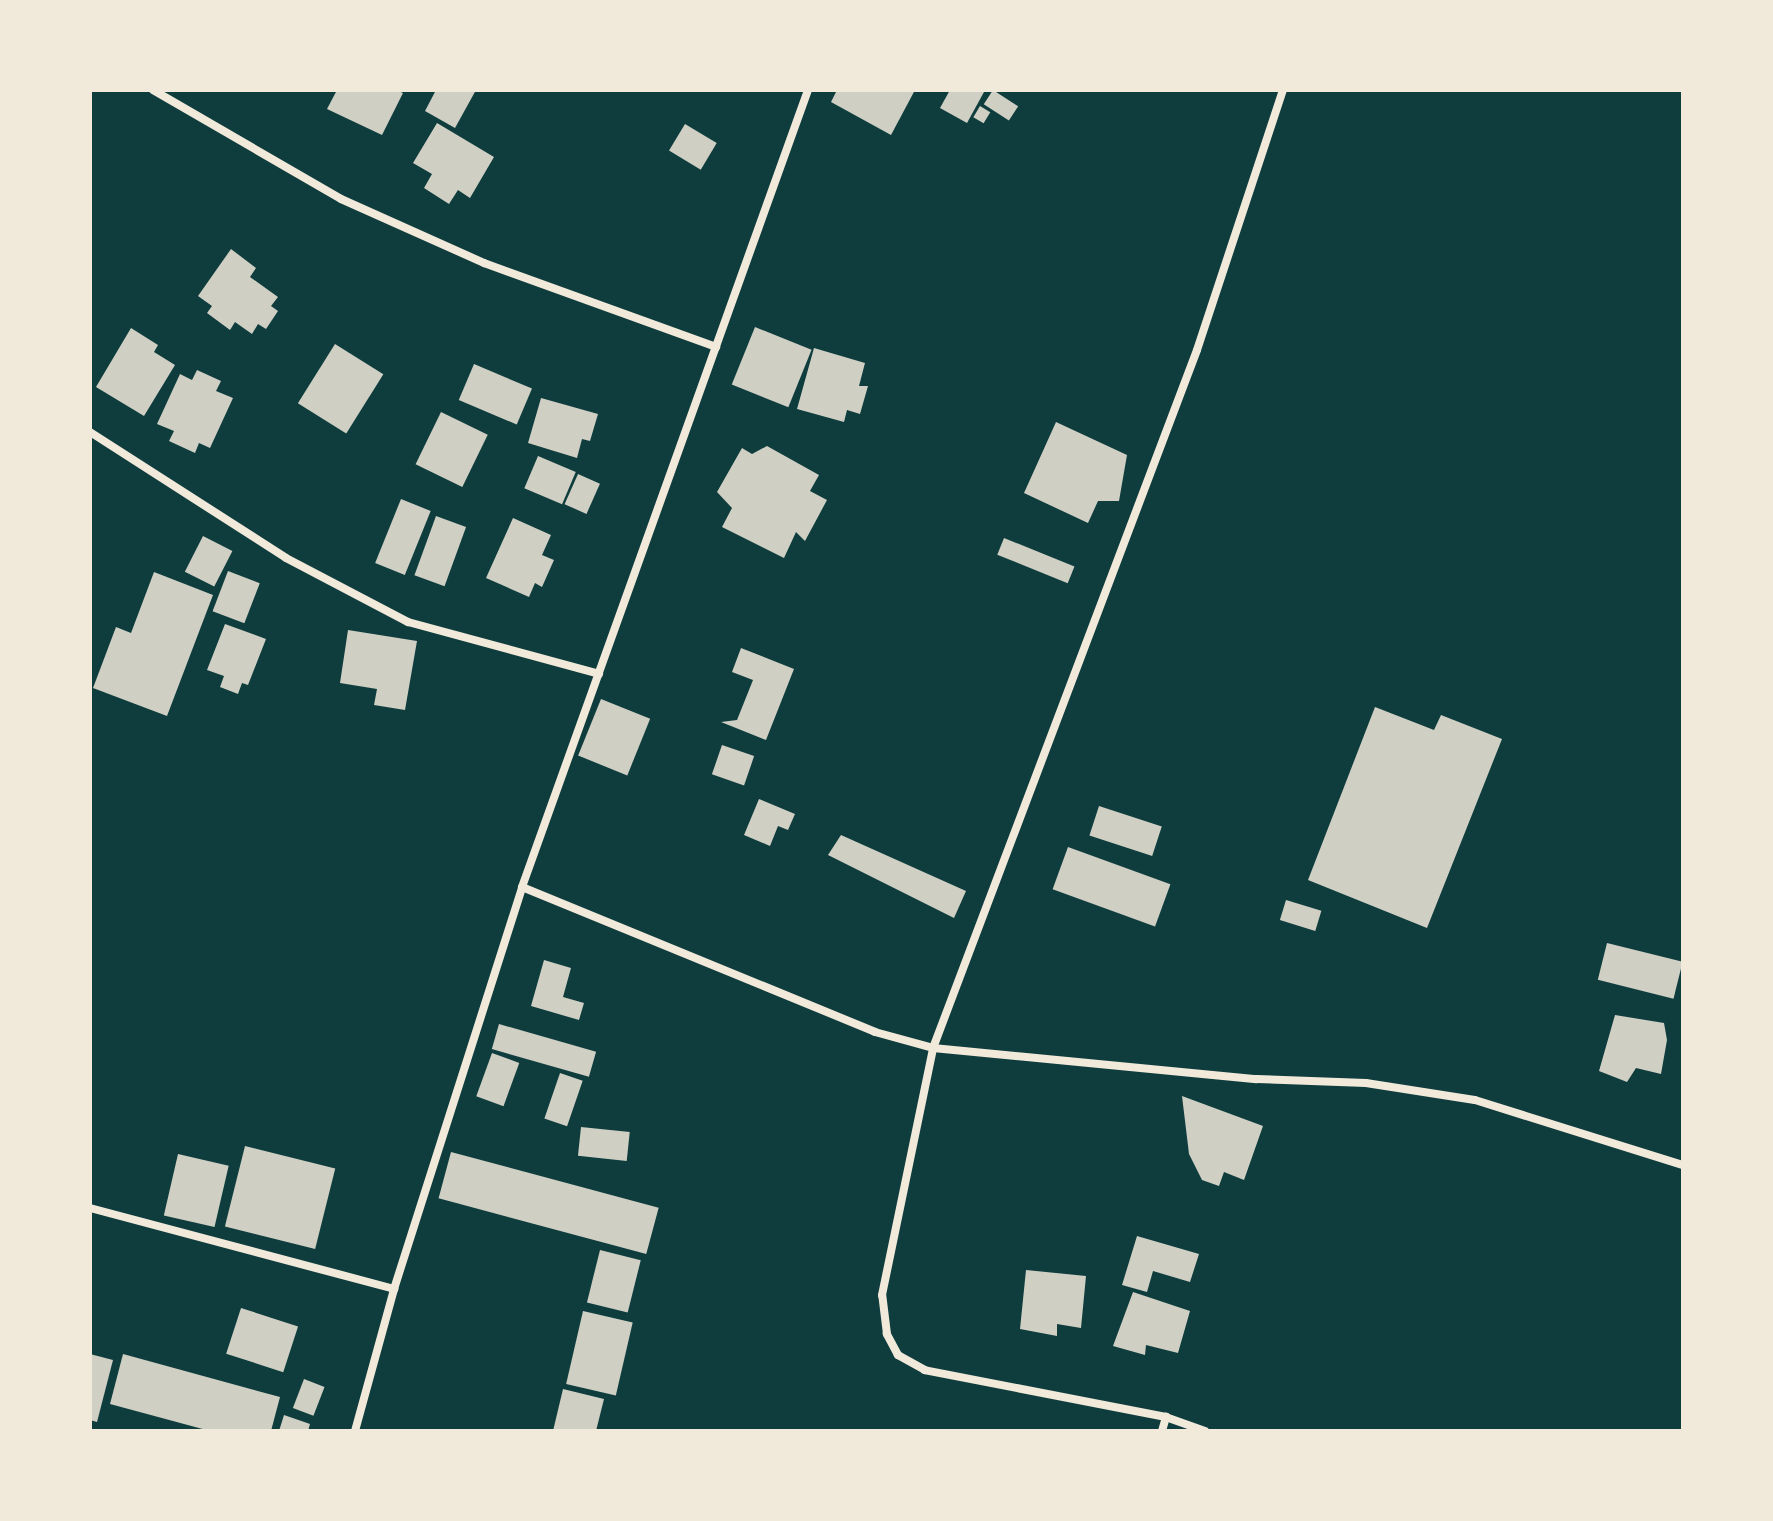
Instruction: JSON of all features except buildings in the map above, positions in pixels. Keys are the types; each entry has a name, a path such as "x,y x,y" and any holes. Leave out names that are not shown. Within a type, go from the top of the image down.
{"street":[{"path":"153,90 369,212 484,263 716,347"},
{"path":"355,1431 394,1289 522,887 808,90"},
{"path":"1205,1431 1166,1417 925,1370 898,1355 887,1334 882,1295 933,1048 1197,350 1283,90"},
{"path":"90,432 286,558 408,622 599,674"},
{"path":"522,887 875,1032 933,1048 1241,1077 1366,1083 1459,1097 1683,1165"},
{"path":"90,1208 394,1289"},
{"path":"1162,1431 1166,1417"}]}
